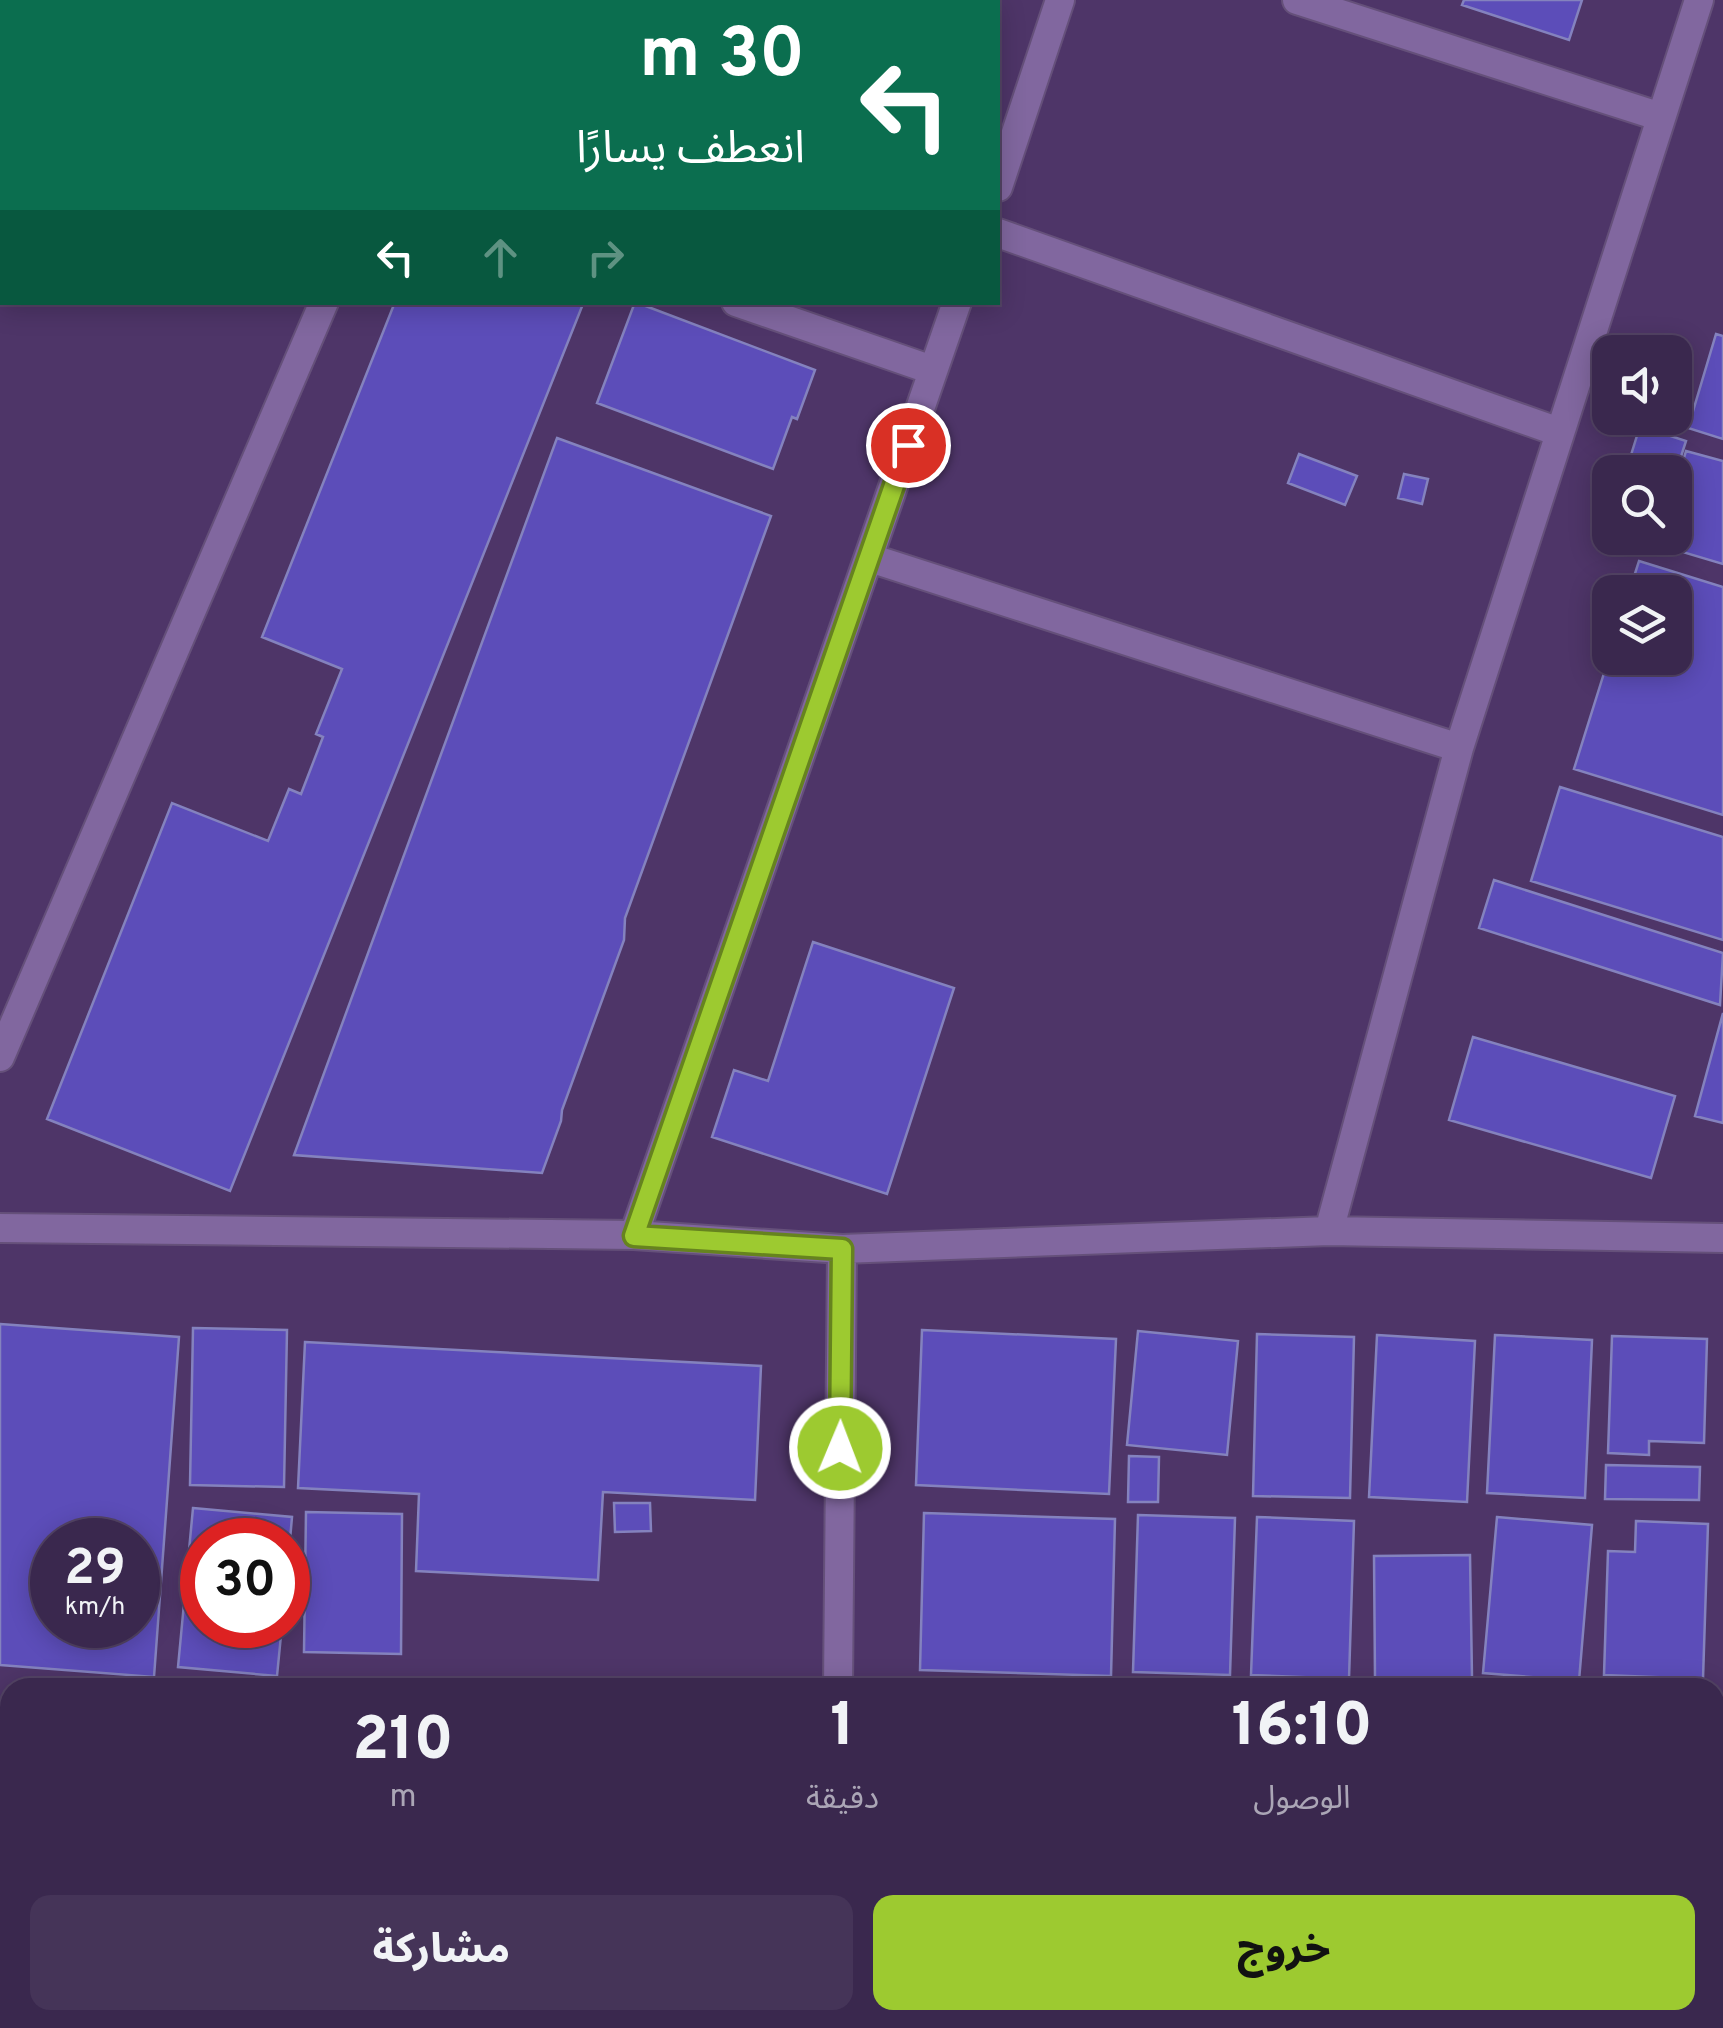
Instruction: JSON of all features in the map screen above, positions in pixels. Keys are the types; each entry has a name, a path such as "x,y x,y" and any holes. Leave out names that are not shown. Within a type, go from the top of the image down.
{"street":[{"path":"1000,181 1060,0"},
{"path":"1297,0 1661,117"},
{"path":"1330,1231 1459,748 1699,0"},
{"path":"1000,234 1560,432"},
{"path":"0,1056 323,305"},
{"path":"745,305 932,370"},
{"path":"634,1236 956,305"},
{"path":"870,558 1459,748"},
{"path":"0,1228 634,1236 842,1249 1330,1231 1723,1238"},
{"path":"838,1678 842,1249"}],"building":[{"path":"1464,0 1582,0 1569,40 1462,5"},
{"path":"394,305 583,305 230,1191 47,1119 172,803 268,841 289,789 301,794 323,737 316,734 342,669 262,637"},
{"path":"634,305 643,305 815,370 773,469 597,403"},
{"path":"1716,334 1723,336 1723,439 1692,429 1692,415"},
{"path":"1637,435 1668,435 1686,441 1681,455 1631,455"},
{"path":"557,438 771,516 625,918 624,940 542,1173 294,1155"},
{"path":"1686,451 1723,461 1723,564 1692,555 1692,455 1685,455"},
{"path":"1299,454 1357,476 1345,505 1288,483"},
{"path":"1404,474 1428,479 1422,504 1398,498"},
{"path":"1639,561 1684,575 1634,575"},
{"path":"1692,577 1723,587 1723,815 1574,769 1603,675 1692,675"},
{"path":"1560,787 1723,837 1723,940 1531,881"},
{"path":"1494,880 1723,953 1720,1005 1479,928"},
{"path":"813,942 954,988 887,1194 712,1137 734,1070 768,1081"},
{"path":"1723,1013 1723,1123 1695,1116"},
{"path":"1473,1037 1675,1096 1651,1178 1449,1120"},
{"path":"0,1324 179,1337 160,1595 160,1518 30,1518 30,1648 156,1648 154,1677 0,1665"},
{"path":"193,1328 287,1330 284,1487 190,1485"},
{"path":"922,1330 1116,1339 1109,1494 916,1485"},
{"path":"1138,1331 1238,1341 1227,1455 1127,1445"},
{"path":"1257,1334 1354,1337 1350,1498 1253,1496"},
{"path":"1377,1335 1475,1341 1467,1502 1369,1497"},
{"path":"1495,1335 1592,1340 1585,1498 1487,1493"},
{"path":"1612,1336 1707,1339 1704,1443 1649,1441 1649,1455 1608,1453"},
{"path":"305,1342 761,1366 755,1500 603,1492 598,1580 416,1571 419,1494 298,1488"},
{"path":"1129,1456 1159,1457 1158,1502 1128,1502"},
{"path":"1606,1465 1700,1467 1699,1500 1605,1499"},
{"path":"614,1503 650,1503 651,1531 615,1532"},
{"path":"193,1508 292,1517 292,1518 192,1518"},
{"path":"306,1512 402,1514 401,1654 304,1652 304,1648 310,1648 310,1518 306,1518"},
{"path":"924,1513 1115,1519 1111,1676 920,1670"},
{"path":"1138,1515 1235,1518 1230,1675 1133,1672"},
{"path":"1257,1517 1354,1521 1349,1678 1251,1675"},
{"path":"1497,1517 1592,1525 1579,1678 1483,1673"},
{"path":"1636,1521 1708,1524 1703,1678 1604,1675 1608,1551 1635,1552"},
{"path":"1470,1555 1472,1677 1375,1678 1374,1556"},
{"path":"180,1646 280,1648 277,1676 178,1667"}],"route":[{"path":"840,1448 842,1249 634,1236 908,445"}]}
